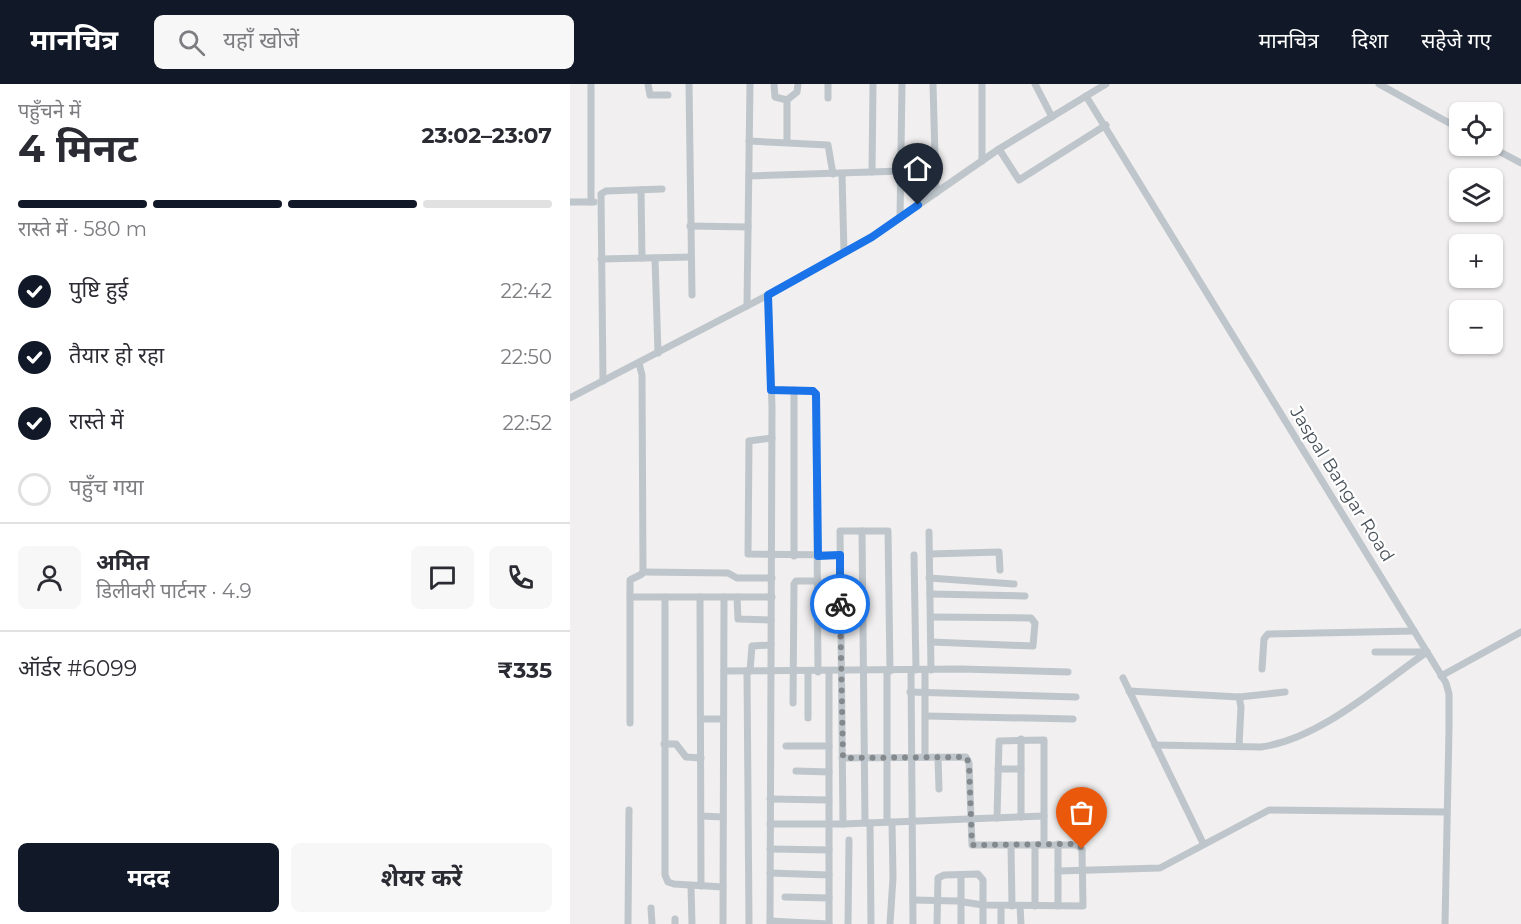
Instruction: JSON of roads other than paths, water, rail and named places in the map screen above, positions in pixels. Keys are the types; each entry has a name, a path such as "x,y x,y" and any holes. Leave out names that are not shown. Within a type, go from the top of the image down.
{"street":[{"path":"591,84 591,202"},
{"path":"648,84 650,95 668,95"},
{"path":"689,84 692,295"},
{"path":"747,306 750,84"},
{"path":"774,84 775,96 787,100"},
{"path":"787,100 797,92 798,84"},
{"path":"828,84 828,98"},
{"path":"872,172 873,84"},
{"path":"900,218 902,84"},
{"path":"933,84 936,193"},
{"path":"982,84 982,161"},
{"path":"1035,84 1052,117"},
{"path":"570,398 844,253 900,218 999,149 1107,84"},
{"path":"1379,84 1449,123"},
{"name":"Jaspal Bangar Road","path":"1086,96 1106,125 1233,340 1308,456 1427,652 1449,694 1445,924"},
{"path":"787,100 787,141"},
{"path":"999,149 1019,180 1106,125"},
{"path":"750,141 787,141 828,145 833,174"},
{"path":"1503,153 1521,163"},
{"path":"749,176 900,171"},
{"path":"842,174 844,253"},
{"path":"603,381 602,192 662,189"},
{"path":"641,190 642,258"},
{"path":"570,202 601,202"},
{"path":"690,226 748,227"},
{"path":"601,259 691,257"},
{"path":"655,258 658,352"},
{"path":"768,295 772,438 770,922 829,924 829,672"},
{"path":"639,363 642,375 643,572"},
{"path":"771,390 813,391 816,394 818,672"},
{"path":"794,390 795,556"},
{"path":"772,438 749,441 748,554 840,555"},
{"path":"843,824 840,531 888,531 887,758 893,878 890,924"},
{"path":"862,531 864,758 871,924"},
{"path":"925,757 926,693 931,642 929,532"},
{"path":"930,554 999,552 1000,570"},
{"path":"913,924 910,692 913,671 914,555"},
{"path":"630,723 630,578 643,572 728,573 737,578 772,578"},
{"path":"929,578 1014,584"},
{"path":"793,703 795,582 818,581"},
{"path":"930,594 1025,596"},
{"path":"630,597 772,597"},
{"path":"665,597 664,875 668,882 691,886 723,887"},
{"path":"700,597 701,886"},
{"path":"723,924 724,597"},
{"path":"737,597 738,619 771,620"},
{"path":"931,617 1030,618 1035,623 1035,644 1033,646 931,642"},
{"path":"1262,669 1264,639 1268,634 1414,631"},
{"path":"1441,676 1521,632"},
{"path":"749,924 748,671 752,646 771,645"},
{"path":"1375,652 1427,652"},
{"path":"1155,745 1269,746 1316,728 1427,652"},
{"path":"724,671 1068,672"},
{"path":"808,672 808,718"},
{"path":"1123,678 1203,843"},
{"path":"1129,691 1239,697 1285,692"},
{"path":"910,692 1076,697"},
{"path":"1239,697 1241,707 1239,746"},
{"path":"926,716 1073,718"},
{"path":"701,718 723,718"},
{"path":"1021,739 1021,817"},
{"path":"998,818 999,741 1021,739 1045,741 1044,844"},
{"path":"664,744 676,744 686,757 701,758"},
{"path":"786,746 829,746"},
{"path":"843,758 963,756 968,759 972,845 1080,846 1083,906 1001,906 913,900"},
{"path":"938,757 939,789"},
{"path":"998,769 1021,769"},
{"path":"796,771 829,771"},
{"path":"770,799 829,800"},
{"path":"628,924 629,810"},
{"path":"1058,871 1160,868 1203,843 1269,810 1447,812"},
{"path":"701,816 723,817"},
{"path":"770,824 843,824 1044,816"},
{"path":"848,924 849,840"},
{"path":"1035,844 1035,906"},
{"path":"1058,844 1059,906"},
{"path":"1011,846 1016,906 1021,924"},
{"path":"770,849 829,850"},
{"path":"770,873 829,875"},
{"path":"961,875 961,924"},
{"path":"937,924 938,878 961,875 981,875 982,924"},
{"path":"691,886 692,924"},
{"path":"785,897 829,898"},
{"path":"1001,906 1001,924"},
{"path":"651,908 652,924"}]}
